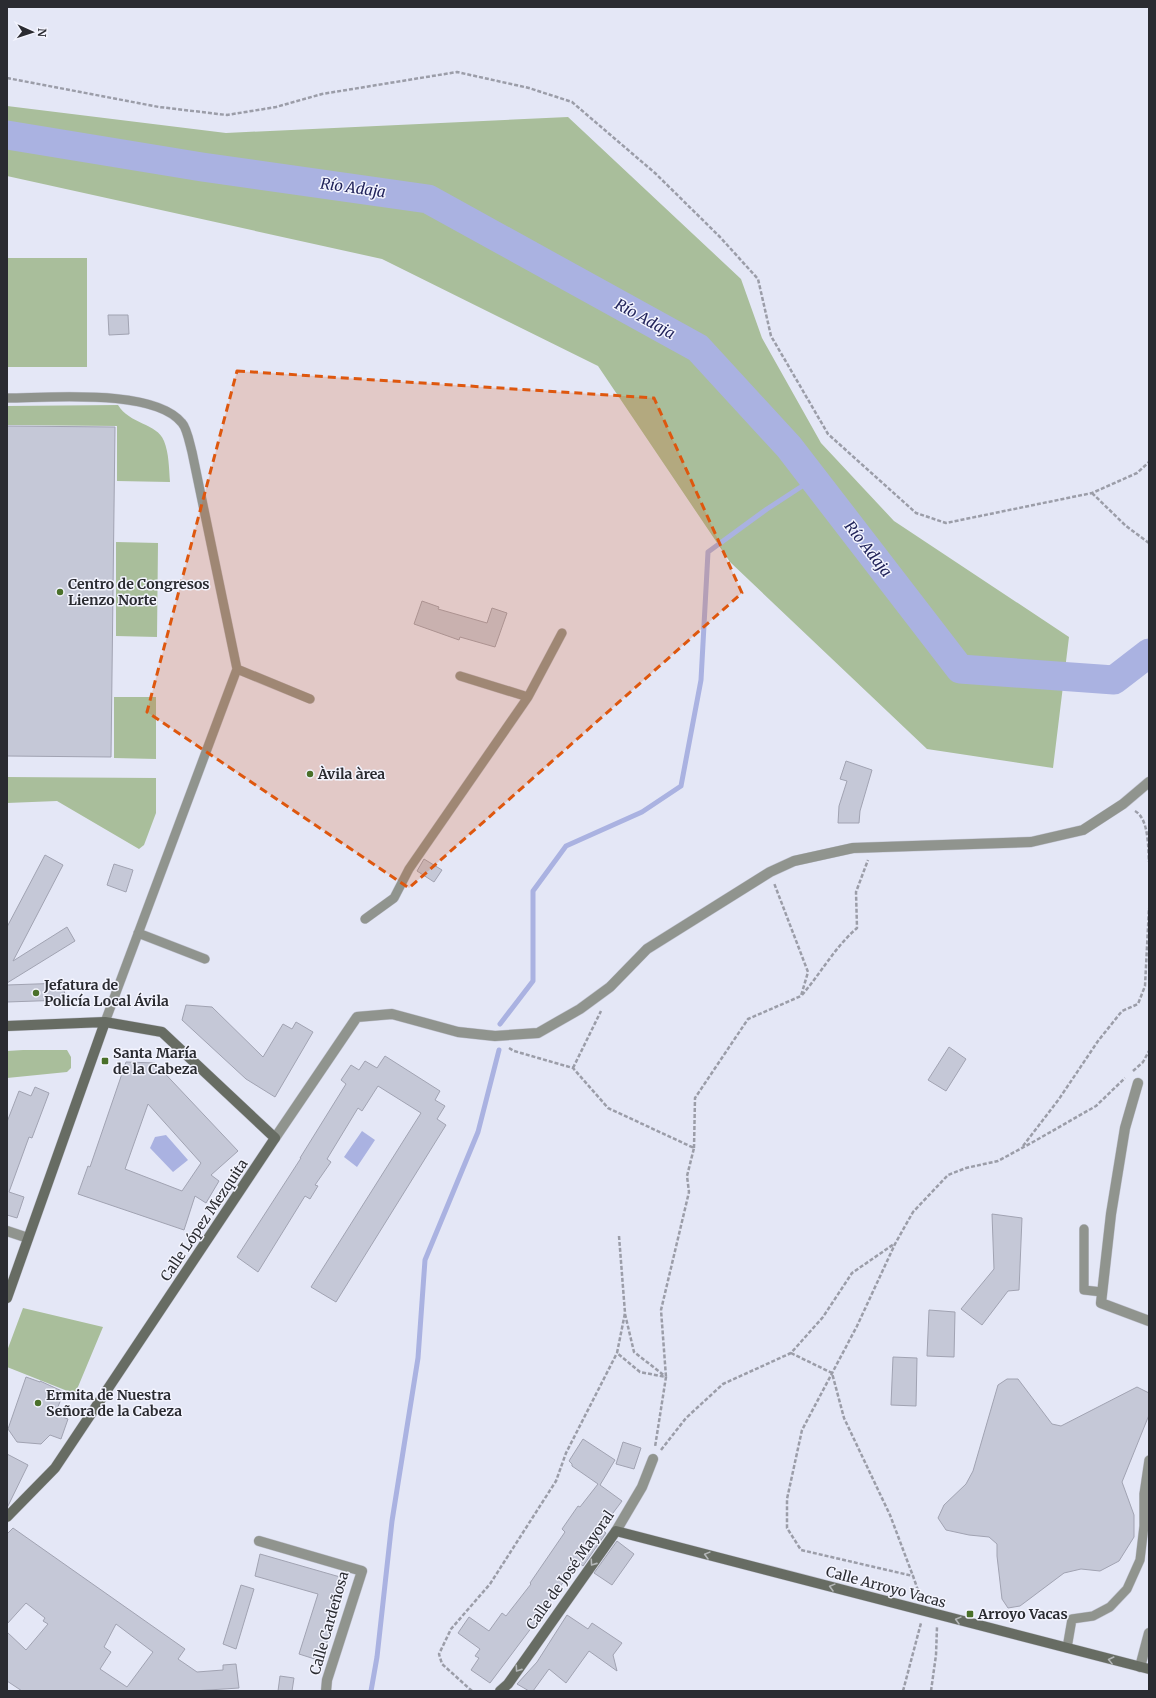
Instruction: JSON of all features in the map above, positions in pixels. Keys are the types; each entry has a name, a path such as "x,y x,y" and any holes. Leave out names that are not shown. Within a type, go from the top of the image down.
{"street":[{"path":"495,1036 538,1033 580,1009 610,987 647,949 770,872 794,861 853,848 1031,842 1083,830 1123,804 1149,782"},
{"name":"Calle López Mezquita","path":"7,1517 55,1468 357,1017 392,1014 458,1032 495,1036"},
{"path":"7,1298 105,1022"},
{"path":"7,1026 105,1022 162,1032 275,1138"},
{"path":"1138,1083 1122,1143 1111,1214 1101,1303 1149,1321"},
{"path":"7,1231 28,1238"},
{"name":"Calle de José Mayoral","path":"500,1691 508,1684 616,1531 642,1487 653,1459"},
{"name":"Calle Arroyo Vacas","path":"616,1531 1144,1668"},
{"name":"Calle Cardeñosa","path":"259,1541 362,1571 327,1680 326,1691"},
{"path":"1144,1668 1149,1633"}],"lane":[{"path":"7,398 97,397 126,400 164,409 183,423 192,452 237,669 105,1022"},
{"path":"365,919 394,898 409,869 528,697 562,632"},
{"path":"237,669 310,699"},
{"path":"460,676 528,697"},
{"path":"138,933 205,959"},
{"path":"1084,1229 1084,1290 1102,1292"},
{"path":"1067,1648 1072,1619 1093,1616 1110,1607 1127,1589 1140,1560 1144,1526 1144,1494 1149,1460"}],"path":[{"path":"7,78 159,107 227,114 276,107 322,94 457,72 529,88 572,102 655,173 720,237 758,279 771,336 828,434 916,513 946,523 1092,493 1137,473 1149,462"},
{"path":"1092,493 1126,526 1149,543"},
{"path":"1123,804 1140,814 1147,832 1149,862"},
{"path":"653,1459 666,1376 661,1310 689,1192 687,1176 694,1148 695,1098 748,1019 802,996 837,949 857,928 856,892 866,865 870,848"},
{"path":"770,872 808,972 802,996"},
{"path":"1022,1148 1059,1099 1098,1041 1122,1011 1138,1004 1145,986 1149,908"},
{"path":"1145,986 1149,982"},
{"path":"573,1068 602,1007"},
{"path":"495,1036 514,1051 573,1068 608,1108 694,1148"},
{"path":"1132,1071 1142,1062 1149,1051"},
{"path":"913,1576 801,1550 787,1528 786,1499 802,1430 823,1387 857,1326 895,1244 913,1212 948,1175 966,1168 998,1161 1022,1148 1096,1106 1127,1076"},
{"path":"619,1236 625,1313 634,1352 666,1376"},
{"path":"653,1459 686,1418 723,1384 791,1354 823,1317 852,1273 895,1244"},
{"path":"472,1691 442,1664 438,1654 451,1629 490,1584 556,1481 566,1454 617,1353 625,1313"},
{"path":"617,1353 640,1372 666,1376"},
{"path":"791,1354 832,1373"},
{"path":"832,1373 844,1418 890,1515 926,1612 919,1630 903,1691"},
{"path":"931,1691 936,1655 938,1615"}],"highlighted area":[{"path":"237,371 654,398 742,593 409,888 147,712"}],"green space":[{"path":"7,106 226,133 568,117 741,279 762,338 821,443 894,521 1069,637 1053,768 927,749 730,562 598,366 382,259 7,176"},
{"path":"7,258 87,258 87,367 7,367"},
{"path":"118,405 129,416 155,430 160,435 164,441 167,451 170,482 117,481 117,426 7,425 7,406"},
{"path":"116,542 158,543 157,637 116,636"},
{"path":"114,697 156,697 156,759 114,758"},
{"path":"7,777 156,778 156,813 144,845 139,849 57,801 7,803"},
{"path":"67,1050 71,1057 71,1068 67,1072 7,1078 7,1051"},
{"path":"23,1308 103,1327 75,1394 7,1367 7,1351"}],"water":[{"path":"362,1131 375,1140 357,1167 344,1157"},
{"path":"166,1135 188,1160 173,1172 150,1148 155,1137"}],"building":[{"path":"108,315 128,315 129,334 109,335"},
{"name":"Centro de Congresos Lienzo Norte","path":"7,426 115,427 111,757 7,756"},
{"path":"422,601 439,607 438,609 487,623 492,608 507,613 495,647 460,637 459,640 414,624"},
{"path":"846,761 872,770 860,811 859,823 838,823 839,806 847,781 840,779"},
{"name":"Jefatura de Policía Local Ávila","path":"45,855 63,865 13,961 67,927 75,941 7,983 7,927"},
{"path":"424,859 442,870 434,882 417,871"},
{"path":"114,864 133,870 126,892 107,885"},
{"name":"Jefatura de Policía Local Ávila","path":"64,983 65,1000 7,1002 7,985"},
{"path":"186,1005 212,1007 263,1057 283,1024 292,1029 296,1022 313,1032 275,1097 246,1079 182,1020"},
{"path":"949,1047 966,1059 946,1091 928,1080"},
{"path":"385,1056 440,1091 435,1100 445,1106 437,1119 446,1125 336,1302 311,1287 421,1113 378,1086 362,1111 358,1108 327,1159 331,1162 315,1185 318,1186 310,1199 305,1196 258,1272 237,1257 301,1158 346,1084 341,1080 351,1065 359,1070 365,1061 377,1068"},
{"path":"126,1062 155,1063 238,1151 211,1175 219,1181 206,1203 195,1196 184,1230 78,1194 88,1166 90,1167","holes":["148,1104 201,1163 182,1191 125,1169"]},
{"path":"35,1087 49,1093 32,1138 29,1137 9,1192 24,1197 17,1218 7,1215 7,1122 19,1091 31,1096"},
{"path":"992,1214 1022,1218 1019,1290 1008,1291 982,1325 961,1309 994,1269"},
{"path":"929,1310 955,1312 954,1357 927,1356"},
{"path":"893,1357 917,1358 916,1406 891,1405"},
{"name":"Ermita de Nuestra Señora de la Cabeza","path":"26,1377 40,1381 64,1392 55,1414 68,1419 61,1439 50,1435 41,1444 17,1442 8,1429"},
{"path":"1007,1379 1018,1379 1052,1424 1061,1426 1137,1387 1149,1393 1149,1415 1122,1482 1134,1515 1134,1537 1119,1561 1100,1571 1081,1569 1064,1573 1020,1606 1008,1608 1002,1599 997,1544 989,1537 969,1535 946,1530 938,1518 944,1505 966,1484 973,1471 998,1385"},
{"path":"583,1439 615,1460 600,1485 622,1501 601,1529 606,1533 583,1566 578,1562 549,1602 550,1603 490,1683 471,1670 479,1658 475,1656 480,1649 458,1633 469,1617 489,1631 502,1613 506,1616 531,1584 530,1583 565,1532 562,1529 578,1506 580,1507 598,1484 572,1466 569,1461"},
{"path":"623,1442 641,1448 634,1469 616,1464"},
{"path":"7,1454 28,1465 7,1508"},
{"path":"13,1528 185,1649 178,1659 197,1672 223,1670 223,1665 236,1664 239,1688 193,1691 22,1691 7,1681 7,1632 26,1650 48,1624 43,1621 45,1618 26,1603 7,1624 7,1534","holes":["116,1624 153,1652 127,1687 100,1669 111,1652 104,1647"]},
{"path":"617,1541 634,1554 612,1585 594,1573"},
{"path":"260,1554 347,1579 321,1661 299,1654 318,1594 255,1576"},
{"path":"241,1585 254,1589 236,1649 223,1644"},
{"path":"567,1615 588,1629 592,1623 622,1643 613,1655 617,1671 589,1651 566,1683 549,1669 533,1691 529,1691 517,1684 537,1662"},
{"path":"280,1676 294,1678 292,1691 278,1691"}],"waterway":[{"name":"Río Adaja","path":"7,135 202,167 428,199 698,348 789,447 960,669 1114,680 1149,653"},
{"path":"500,1024 533,981 533,891 566,846 642,812 681,786 701,680 708,552 767,509 813,479"},
{"path":"371,1691 377,1657 392,1521 418,1358 425,1260 478,1132 499,1050"}],"place":[{"name":"Centro de Congresos Lienzo Norte","path":"60,592"},
{"name":"Àvila àrea","path":"310,774"},
{"name":"Jefatura de Policía Local Ávila","path":"36,993"},
{"name":"Santa María de la Cabeza","path":"105,1061"},
{"name":"Ermita de Nuestra Señora de la Cabeza","path":"38,1403"},
{"name":"Arroyo Vacas","path":"970,1614"}]}
